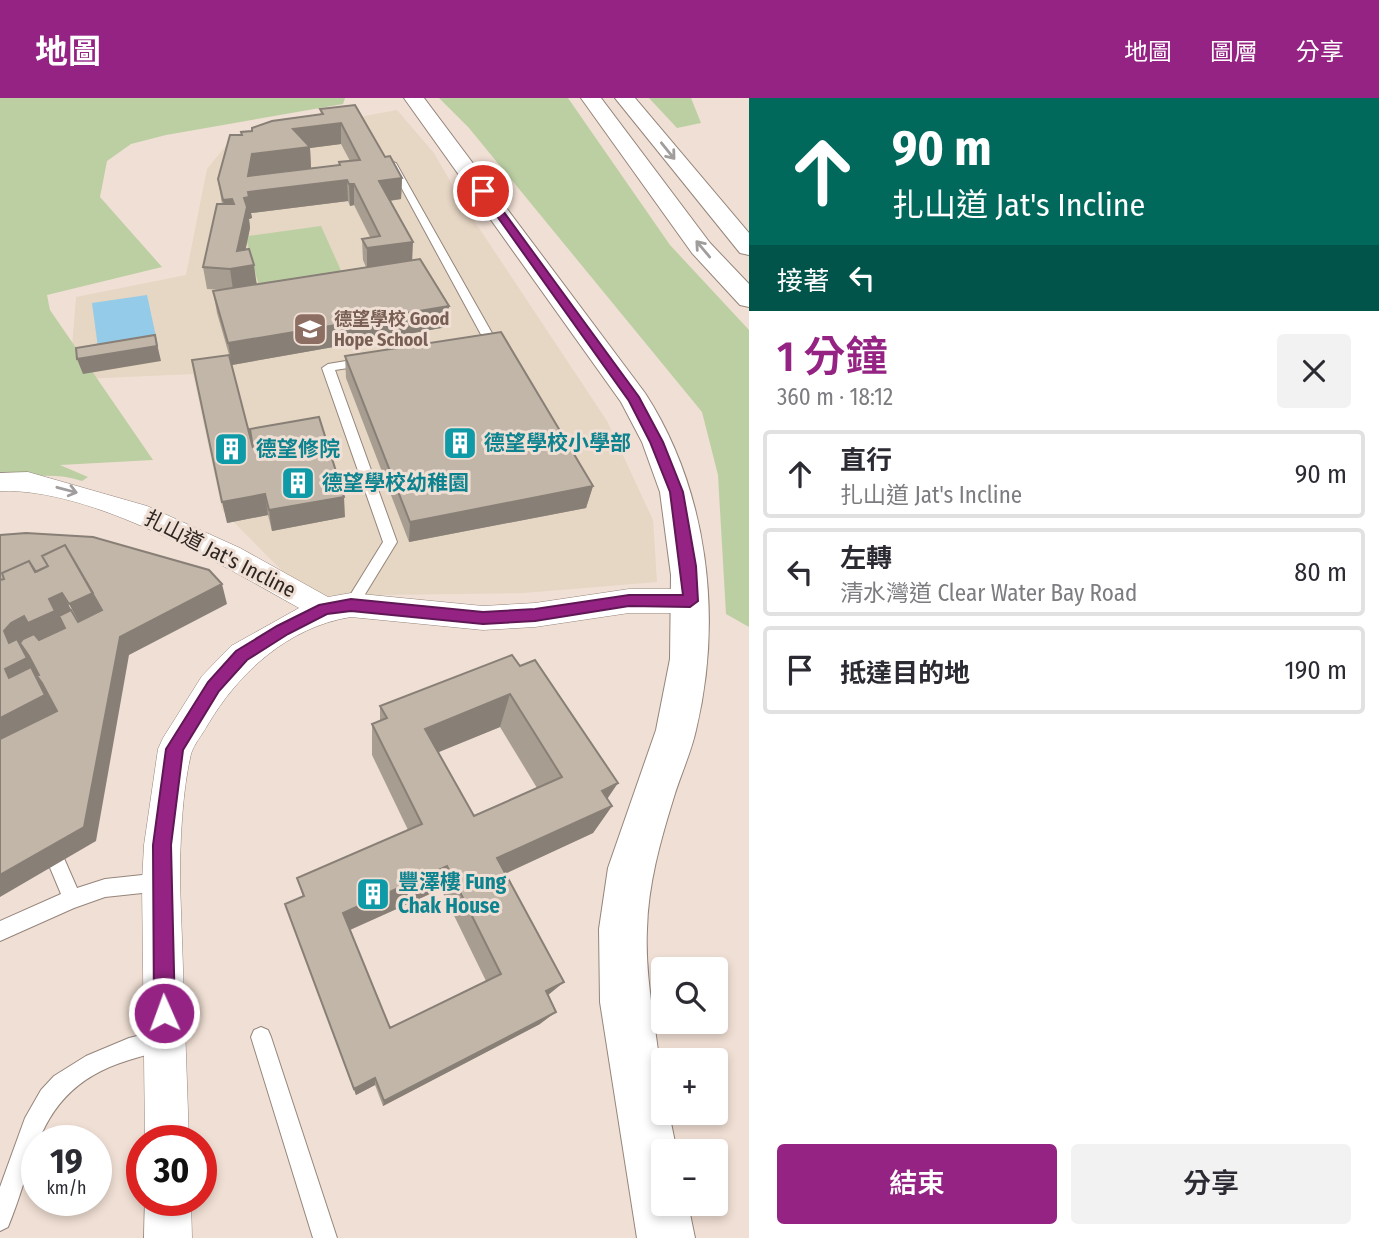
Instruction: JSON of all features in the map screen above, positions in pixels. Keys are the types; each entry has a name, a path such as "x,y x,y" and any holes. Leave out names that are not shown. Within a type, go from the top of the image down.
{"main road":[{"path":"414,98 635,400 657,442 677,492 688,566 689,659 677,730 651,800 631,868 623,929 625,1002 666,1238"},
{"path":"591,98 701,248 749,299"},
{"path":"625,98 749,248"}],"street":[{"name":"扎山道 Jat's Incline","path":"0,482 28,481 48,485 137,513 338,607 483,618 535,615 629,600 690,601"},
{"path":"167,1125 161,882 162,845 175,749 213,687 242,656 283,630 338,607"},
{"path":"167,1216 168,1238"}],"lane":[{"path":"388,157 491,342 464,346"},
{"path":"338,607 390,542 328,368 382,359"},
{"path":"41,827 72,899"},
{"path":"0,931 72,899 105,888 161,882"},
{"path":"261,1037 325,1238"},
{"path":"0,1219 40,1111 63,1083 95,1062 165,1039"}],"shaded area":[{"name":"德望學校 Good Hope School","path":"397,110 434,153 465,207 607,421 653,520 657,582 523,593 307,596 222,510 193,374 80,379 71,361 76,297 186,275 207,169 229,142"}],"green space":[{"path":"0,98 345,98 343,104 166,135 131,144 107,161 100,197 162,267 47,295 50,310 153,460 60,465 88,477 82,481 52,476 0,479"},
{"path":"439,98 568,98 670,245 749,330 749,627 726,614 718,475 702,412 469,128"},
{"path":"649,98 691,98 701,123 677,128"},
{"path":"321,226 343,275 259,286 247,242 248,236"}],"water":[{"path":"147,295 158,346 99,355 92,303"}],"building":[{"path":"355,105 385,157 390,156 402,178 379,181 413,242 367,248 362,239 380,236 354,184 349,184 347,180 248,192 249,197 244,198 247,207 237,251 249,249 254,265 230,269 203,267 217,204 234,204 232,199 223,200 218,179 230,135 242,135 241,132 252,131 252,128 272,121 323,114 320,109","holes":["341,123 360,160 339,162 340,165 248,176 252,154 310,147 293,129"]},
{"path":"420,259 449,306 228,343 213,291"},
{"name":"德望學校小學部","path":"501,332 593,486 410,522 345,356"},
{"path":"155,335 157,346 77,359 76,348"},
{"path":"229,355 253,448 250,429 319,417 344,497 269,510 265,494 222,502 192,360"},
{"path":"26,533 93,537 209,570 222,584 120,637 84,827 0,875 0,739 57,711 20,643 34,634 39,640 65,628 59,616 71,610 78,622 102,610 65,545 42,556 48,566 36,572 29,561 2,573 4,579 0,580 0,535"},
{"path":"65,545 93,593 69,604 62,593 49,599 55,611 28,623 24,616 11,623 4,631 9,643 17,639 27,658 5,669 9,678 31,667 45,695 0,718 2,573 29,561 35,572 48,566 42,556"},
{"name":"豐澤樓 Fung Chak House","path":"512,655 520,666 535,660 618,783 602,791 612,806 497,858 564,982 546,991 556,1012 384,1101 375,1078 354,1089 285,904 304,896 297,878 422,824 372,724 387,718 380,706","holes":["510,694 562,777 474,816 425,729","447,866 501,974 390,1028 343,913"]}],"place":[{"name":"德望學校 Good Hope School","path":"310,329"},
{"name":"德望學校小學部","path":"460,443"},
{"name":"德望修院","path":"231,449"},
{"name":"德望學校幼稚園","path":"298,483"},
{"name":"豐澤樓 Fung Chak House","path":"373,894"}],"route":[{"path":"164,1013 162,845 175,749 213,687 242,656 283,630 325,609 351,605 483,618 535,615 629,600 690,601 688,566 677,492 657,442 635,400 483,191"}]}
